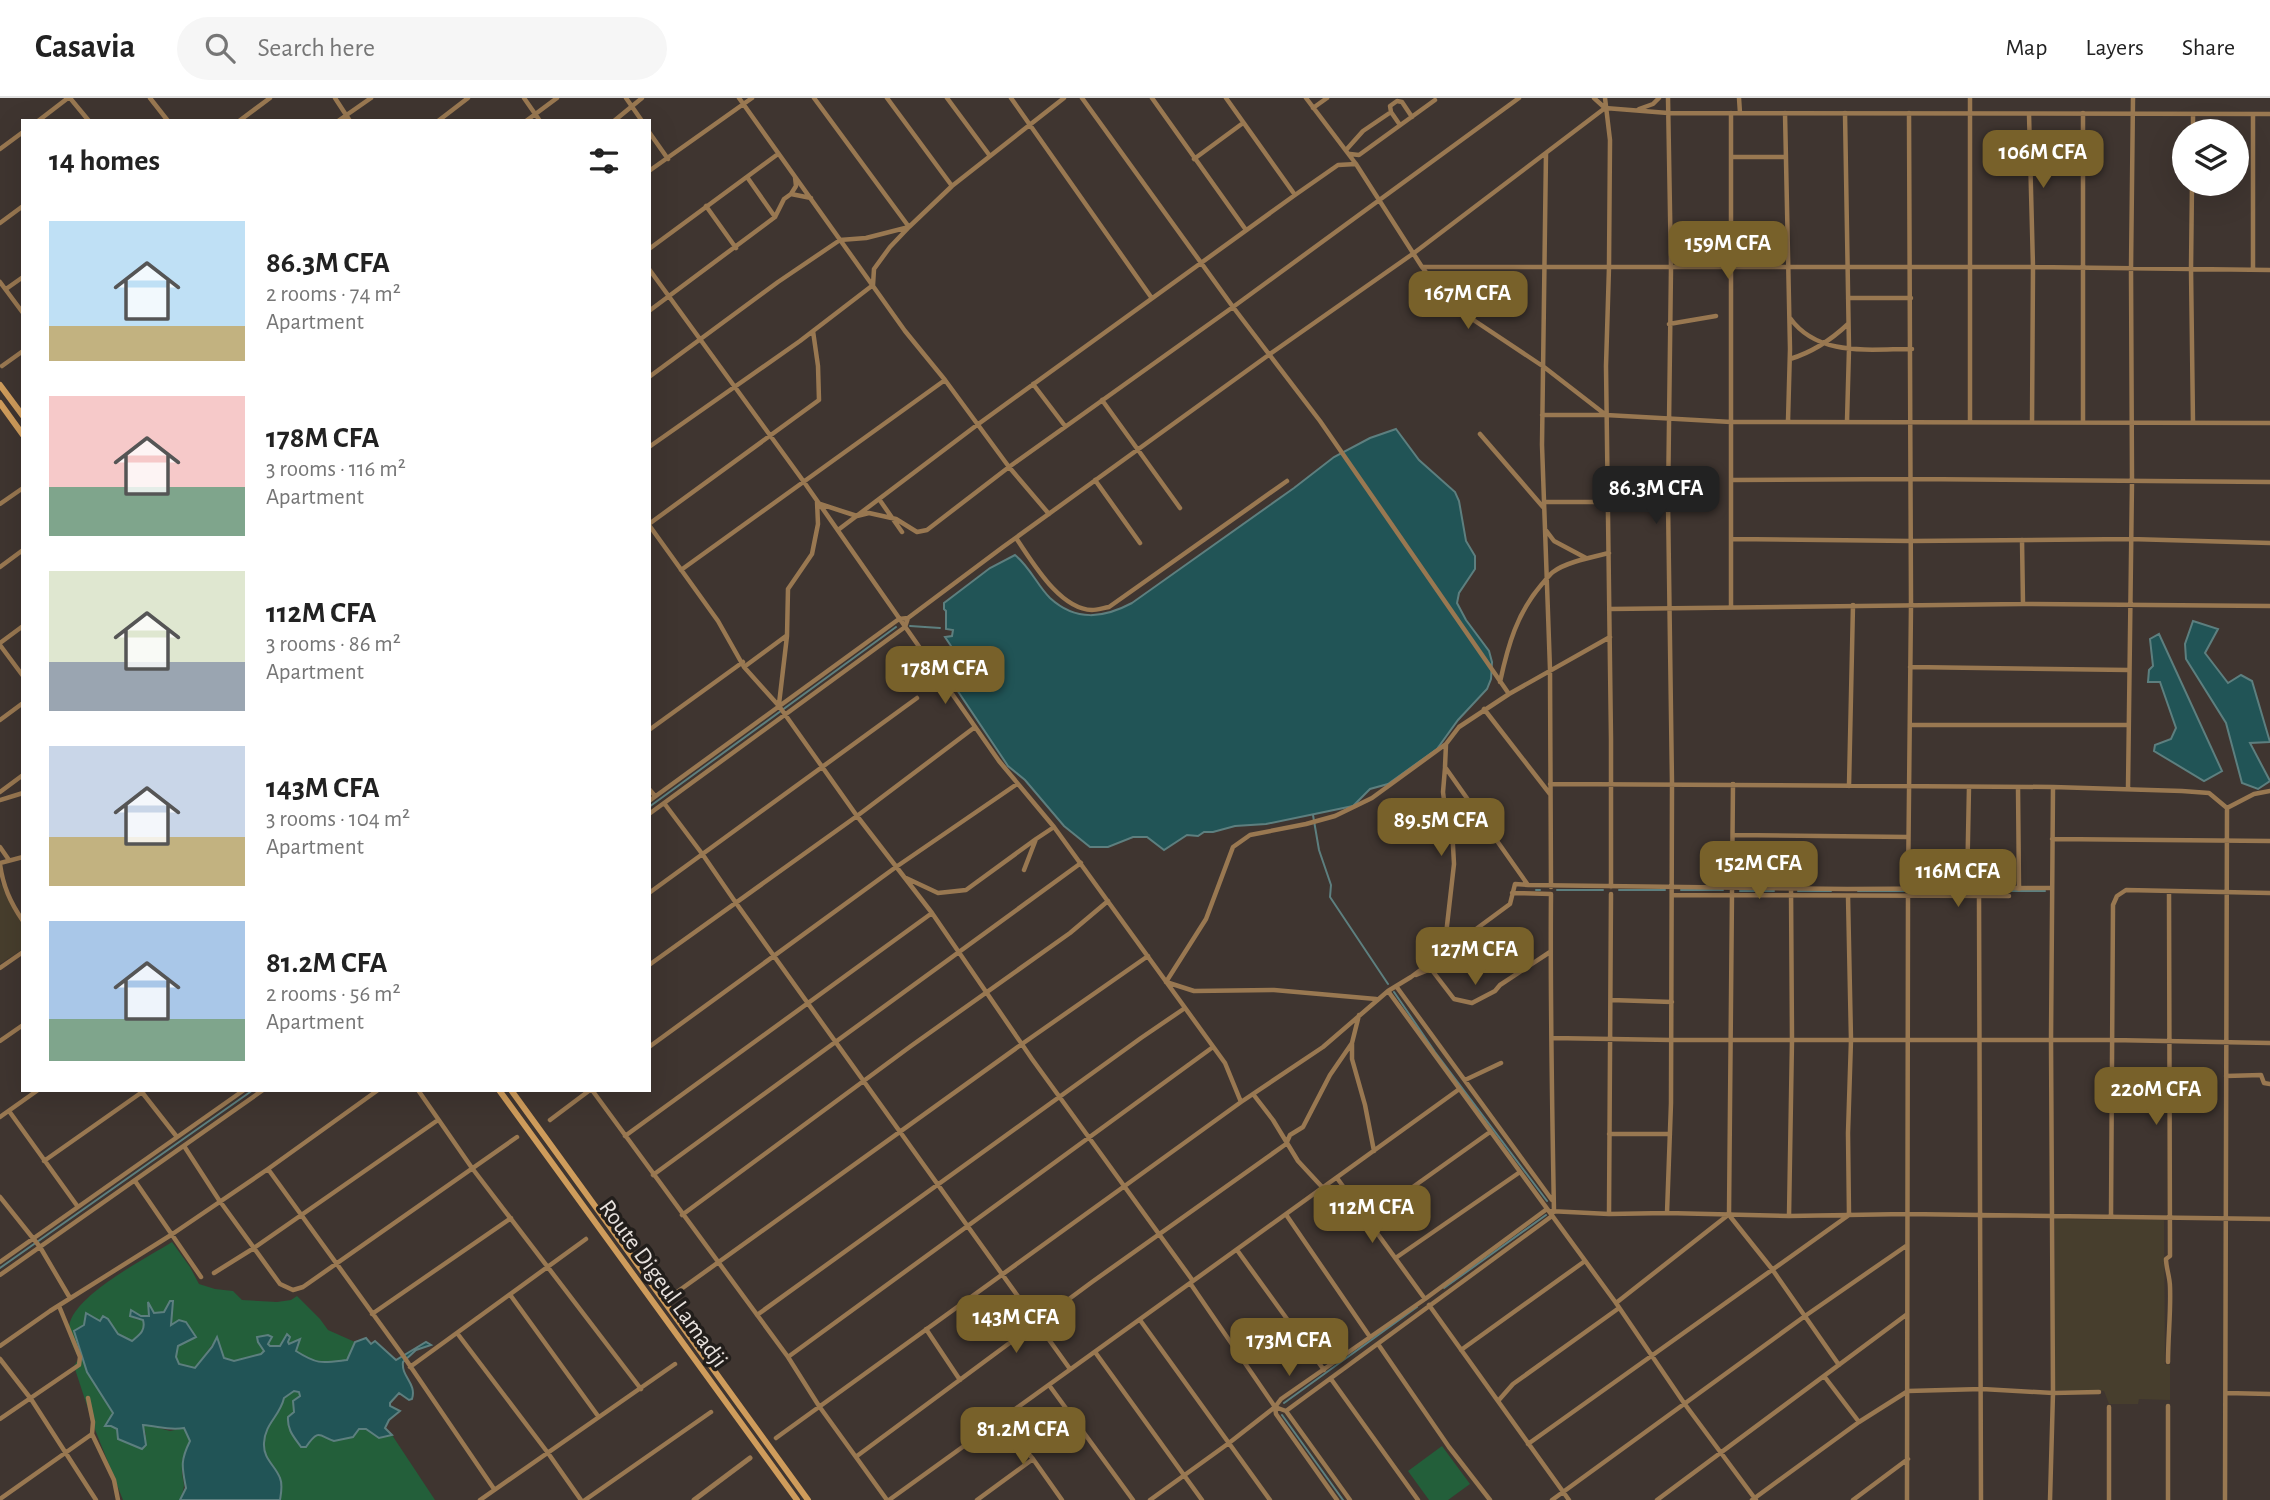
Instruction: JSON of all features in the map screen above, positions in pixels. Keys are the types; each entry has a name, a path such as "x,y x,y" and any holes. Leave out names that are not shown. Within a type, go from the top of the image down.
{"main road":[{"path":"0,385 21,413"},
{"path":"0,403 21,432"},
{"name":"Route Digeul Lamadji","path":"500,1092 796,1500"},
{"path":"512,1092 808,1500"}],"street":[{"path":"41,119 69,98 87,119"},
{"path":"150,98 166,119"},
{"path":"242,119 270,98"},
{"path":"335,98 349,119"},
{"path":"341,119 371,98"},
{"path":"441,119 468,98"},
{"path":"524,98 539,119"},
{"path":"529,119 557,98"},
{"path":"626,98 641,119"},
{"path":"616,119 642,98"},
{"path":"739,98 905,331 946,380 1009,467 1049,514"},
{"path":"651,170 752,98"},
{"path":"814,98 909,227"},
{"path":"887,98 952,186"},
{"path":"947,98 990,156"},
{"path":"1011,98 1151,297"},
{"path":"651,446 813,331 873,285 874,269 909,227 952,186 1064,98"},
{"path":"1082,98 1200,263 1320,421 1508,694"},
{"path":"1152,98 1246,230"},
{"path":"1226,98 1295,195"},
{"path":"1306,98 1356,164 1422,267 1451,305 1544,366 1606,415"},
{"path":"1313,108 1328,98"},
{"path":"818,502 857,516 869,513 892,518 917,532 927,530 1065,426 1519,98"},
{"path":"1594,98 1605,108 1668,113 2270,114"},
{"path":"1605,98 1610,141 1606,415 1611,887"},
{"path":"1635,110 1653,104 1659,98"},
{"path":"1667,1213 1672,1002 1668,502 1671,268 1668,98"},
{"path":"1739,98 1740,113"},
{"path":"1970,98 1970,421"},
{"path":"2128,789 2133,98"},
{"path":"1347,152 1359,155 1435,100"},
{"path":"1400,125 1390,106 1397,101 1402,102 1412,117"},
{"path":"651,813 899,619 908,618 1138,449 1414,253 1605,108"},
{"path":"1347,152 1363,131 1391,112"},
{"path":"1731,113 1731,607"},
{"path":"1785,113 1790,359 1788,421"},
{"path":"1845,113 1849,349 1847,421"},
{"path":"1907,1500 1907,837 1912,349 1909,113"},
{"path":"2083,113 2083,422"},
{"path":"2029,114 2033,267 2032,422"},
{"path":"2193,114 2193,119"},
{"path":"2253,114 2253,270"},
{"path":"1194,159 1242,124"},
{"path":"0,149 21,133"},
{"path":"651,135 668,159"},
{"path":"651,247 778,153"},
{"path":"1546,153 1542,415 1550,669 1551,887"},
{"path":"1731,157 1785,157"},
{"path":"838,530 1151,297 1295,195 1338,165 1356,164"},
{"path":"651,310 775,217 784,199 796,187 795,176"},
{"path":"747,177 775,217"},
{"path":"791,194 812,198"},
{"path":"2192,196 2193,423"},
{"path":"706,206 736,248"},
{"path":"0,223 21,207"},
{"path":"651,376 840,240 866,238 909,227"},
{"path":"1422,267 2033,267 2270,270"},
{"path":"651,271 804,482 975,727 1081,863 1227,1065 1241,1102"},
{"path":"6,289 21,278"},
{"path":"0,282 21,310"},
{"path":"1848,298 1911,298"},
{"path":"1669,324 1716,316"},
{"path":"1789,316 1799,330 1823,344 1849,349 1912,349"},
{"path":"1790,359 1823,344 1848,324"},
{"path":"651,523 819,400 813,331"},
{"path":"2,366 21,352"},
{"path":"681,570 946,380"},
{"path":"1033,384 1065,426"},
{"path":"1102,400 1180,508"},
{"path":"1542,415 1606,415 1731,422 2270,423"},
{"path":"1479,433 1544,505"},
{"path":"1096,480 1140,543"},
{"path":"1731,480 2270,482"},
{"path":"1016,538 1042,576 1066,600 1090,610 1108,607 1287,481"},
{"path":"0,504 21,489"},
{"path":"879,499 902,532"},
{"path":"782,711 788,589 812,554 818,524 818,502"},
{"path":"1544,505 1668,502"},
{"path":"651,527 718,621 744,665 782,711 857,816 932,913 1021,1044 1160,1233 1275,1407 1276,1413 1337,1500"},
{"path":"1545,528 1554,541 1586,558"},
{"path":"1731,539 2130,539 2270,543"},
{"path":"2022,540 2023,604"},
{"path":"0,567 21,551"},
{"path":"1500,683 1521,612 1547,578 1553,572 1586,558 1609,553"},
{"path":"1610,609 2023,604 2270,606"},
{"path":"1849,786 1853,605"},
{"path":"651,799 905,627 908,618"},
{"path":"21,628 0,644 21,673"},
{"path":"651,729 787,636"},
{"path":"1166,982 1206,919 1233,847 1250,835 1335,816 1372,798 1446,744 1459,727 1484,709 1610,637"},
{"path":"1910,667 2129,670"},
{"path":"651,892 917,698"},
{"path":"0,720 21,705"},
{"path":"1484,709 1550,795"},
{"path":"1910,725 2128,725"},
{"path":"651,964 857,816 975,727"},
{"path":"1444,952 1454,864 1452,828 1443,792 1446,744"},
{"path":"1445,767 1528,885 1515,884"},
{"path":"0,792 21,776"},
{"path":"651,1047 896,867 1017,784"},
{"path":"1550,784 2128,789 2205,792 2227,808"},
{"path":"1733,784 1729,1215 1773,1269 1839,1365"},
{"path":"1967,888 1969,787"},
{"path":"2018,787 2019,889"},
{"path":"2050,1500 2053,1392 2053,787"},
{"path":"651,791 655,796"},
{"path":"2227,808 2254,794 2270,791"},
{"path":"0,800 21,794"},
{"path":"664,803 1070,1369"},
{"path":"2225,1500 2227,808"},
{"path":"904,877 938,893 966,890 1054,827"},
{"path":"1733,835 1907,837"},
{"path":"1024,870 1036,839"},
{"path":"2052,839 2270,841"},
{"path":"0,847 9,860"},
{"path":"21,857 0,863 3,884 10,902 21,918"},
{"path":"653,1175 1081,863"},
{"path":"1515,884 1551,887 1791,888 2009,896"},
{"path":"776,1438 1241,1102 1323,1047 1377,999 1413,976 1510,904 1515,884"},
{"path":"1789,1216 1791,888"},
{"path":"1672,895 1847,896 1967,888 2052,888"},
{"path":"2112,1216 2113,905 2117,896 2126,890 2270,893"},
{"path":"2168,891 2169,1256 2166,1266 2170,1273 2171,1322 2168,1333 2168,1362"},
{"path":"1286,1411 1378,1345 1550,1212 1553,1202 1551,894 1512,893"},
{"path":"1609,1214 1611,894"},
{"path":"1847,896 1849,1215"},
{"path":"1979,896 1981,1500"},
{"path":"682,1215 1070,933 1108,901"},
{"path":"625,1136 932,913"},
{"path":"1413,976 1431,969 1454,999 1472,1003 1495,991 1551,951"},
{"path":"0,968 21,953"},
{"path":"677,1292 1021,1044 1148,956"},
{"path":"1166,982 1194,991 1274,990 1377,999"},
{"path":"1396,986 1553,1202"},
{"path":"1388,991 1550,1212 1754,1499 1859,1422 1908,1391 1982,1389 2099,1392"},
{"path":"1611,1000 1672,1002"},
{"path":"757,1315 1185,1008"},
{"path":"1359,1015 1352,1043 1352,1059 1374,1151"},
{"path":"0,1041 21,1026"},
{"path":"1552,1038 2270,1043"},
{"path":"857,1456 1160,1233 1286,1144 1290,1136 1303,1127 1330,1075 1352,1043"},
{"path":"788,1357 1213,1047"},
{"path":"1465,1080 1501,1063"},
{"path":"2226,1076 2261,1075 2264,1083 2270,1084"},
{"path":"592,1092 788,1357 819,1406 888,1500 1287,1216 1458,1090"},
{"path":"0,1117 35,1092"},
{"path":"44,1161 142,1092"},
{"path":"144,1092 177,1138"},
{"path":"0,1262 241,1092"},
{"path":"0,1275 261,1092"},
{"path":"0,1346 70,1298 171,1235 374,1092"},
{"path":"419,1092 472,1168 641,1389"},
{"path":"550,1120 588,1092"},
{"path":"1253,1094 1273,1120 1298,1161 1323,1188"},
{"path":"9,1111 79,1207"},
{"path":"214,1273 439,1120"},
{"path":"1368,1219 1490,1132"},
{"path":"1609,1134 1670,1134"},
{"path":"184,1146 219,1200 280,1284 293,1290 303,1287 337,1265 517,1137"},
{"path":"268,1169 494,1489"},
{"path":"1397,1257 1520,1172"},
{"path":"1337,1178 1425,1298"},
{"path":"135,1181 201,1277"},
{"path":"0,1197 39,1247 70,1298"},
{"path":"1150,1500 1229,1443 1275,1407 1281,1399 1550,1212 1789,1216 1906,1213 2270,1219"},
{"path":"1498,1401 1513,1384 1617,1306 1729,1215"},
{"path":"1528,1444 1849,1215"},
{"path":"1287,1216 1370,1337"},
{"path":"372,1314 511,1218"},
{"path":"410,1367 586,1240"},
{"path":"1552,1500 1906,1246"},
{"path":"1237,1250 1324,1370"},
{"path":"1461,1350 1585,1261"},
{"path":"511,1296 598,1416"},
{"path":"1429,1305 1569,1500"},
{"path":"0,1419 79,1365 80,1357 59,1306"},
{"path":"1657,1500 1906,1314"},
{"path":"1140,1320 1270,1500"},
{"path":"926,1329 960,1380"},
{"path":"457,1333 583,1500 711,1412"},
{"path":"1378,1345 1449,1447 1490,1500"},
{"path":"1096,1352 1202,1500"},
{"path":"0,1359 31,1399 96,1500"},
{"path":"480,1500 675,1364"},
{"path":"1824,1376 1859,1422"},
{"path":"1331,1379 1418,1500"},
{"path":"1049,1385 1133,1500"},
{"path":"2225,1393 2270,1394"},
{"path":"88,1398 93,1422 92,1434 114,1480 118,1500"},
{"path":"2168,1406 2168,1500"},
{"path":"1275,1407 1286,1411 1350,1500"},
{"path":"2109,1407 2109,1500"},
{"path":"1001,1420 1062,1500"},
{"path":"0,1499 92,1434"},
{"path":"694,1500 750,1458"},
{"path":"977,1500 1033,1459"},
{"path":"1853,1500 1908,1459"}],"shaded area":[{"path":"0,882 21,922 21,950 0,964"},
{"path":"2055,1219 2164,1220 2165,1364 2170,1365 2170,1400 2139,1399 2138,1404 2109,1404 2104,1391 2055,1390"}],"green space":[{"path":"172,1242 199,1284 233,1291 242,1300 277,1302 291,1300 297,1296 328,1330 355,1342 347,1360 326,1364 306,1358 285,1338 280,1346 269,1346 272,1337 258,1342 264,1351 261,1354 234,1361 224,1358 217,1338 195,1368 179,1364 176,1357 178,1346 188,1342 179,1320 171,1325 173,1301 164,1312 154,1313 148,1302 149,1316 141,1316 131,1311 135,1319 143,1320 144,1327 131,1341 118,1334 103,1316 101,1321 84,1325 77,1342 87,1372 113,1413 110,1417 111,1426 118,1431 146,1435 144,1424 170,1431 184,1428 190,1439 182,1462 182,1500 123,1500 94,1427 74,1366 79,1358 69,1327 76,1311 86,1299 130,1267"},
{"path":"294,1391 300,1394 306,1447 317,1435 334,1441 353,1437 359,1429 392,1435 435,1500 280,1500 281,1481 265,1453 264,1443 267,1430 284,1398"},
{"path":"1442,1446 1470,1484 1448,1500 1429,1500 1408,1471"}],"water":[{"path":"1396,429 1419,460 1455,492 1459,501 1466,541 1475,556 1475,569 1459,593 1457,603 1489,651 1492,662 1491,679 1487,689 1458,720 1437,749 1388,784 1370,789 1353,806 1266,824 1204,832 1198,836 1187,835 1164,850 1147,837 1133,837 1108,847 1090,847 1064,826 1025,780 1008,766 943,669 959,658 945,637 952,636 953,630 946,629 944,603 990,568 1015,555 1050,598 1070,611 1090,615 1122,608 1334,457 1370,438"},
{"path":"2193,621 2218,629 2205,653 2228,683 2241,675 2252,681 2270,742 2250,743 2270,781 2258,789 2242,783 2226,723 2186,659 2185,644"},
{"path":"2159,634 2222,771 2204,781 2154,751 2155,745 2171,739 2176,728 2160,682 2148,682 2149,670 2153,666 2150,639"},
{"path":"170,1301 173,1301 171,1325 179,1320 186,1322 196,1337 178,1346 176,1357 179,1364 195,1368 217,1337 224,1358 234,1361 261,1354 264,1351 257,1337 268,1335 272,1337 268,1344 270,1346 280,1346 287,1334 290,1337 289,1344 300,1339 296,1351 320,1362 347,1360 355,1342 366,1338 371,1344 375,1341 396,1360 426,1342 431,1345 416,1350 403,1362 404,1372 413,1393 412,1399 409,1400 399,1393 390,1403 390,1406 400,1411 389,1420 385,1428 392,1435 379,1438 366,1429 359,1429 353,1437 334,1441 317,1435 306,1447 301,1447 288,1422 288,1417 294,1412 293,1401 300,1396 299,1392 294,1391 284,1398 267,1430 264,1443 265,1453 281,1481 280,1500 180,1500 186,1488 183,1464 190,1441 184,1428 168,1429 143,1425 146,1445 142,1449 118,1439 117,1429 105,1426 113,1413 87,1372 74,1331 84,1325 86,1313 100,1321 103,1316 108,1319 118,1334 132,1341 141,1332 144,1324 143,1320 130,1316 131,1310 141,1316 149,1316 148,1302 154,1313 164,1312"}],"waterway":[{"path":"910,626 940,628"},
{"path":"651,806 896,627"},
{"path":"1313,815 1319,850 1331,885 1330,897 1388,984"},
{"path":"1557,890 1603,890"},
{"path":"1619,890 1665,890"},
{"path":"1681,890 1723,890"},
{"path":"1740,891 1774,891"},
{"path":"1798,891 1831,891"},
{"path":"1858,891 2045,891"},
{"path":"1394,992 1435,1052 1547,1201"},
{"path":"0,1268 250,1092"},
{"path":"1444,1288 1546,1215"},
{"path":"1284,1403 1417,1307"},
{"path":"1282,1415 1343,1500"}]}
